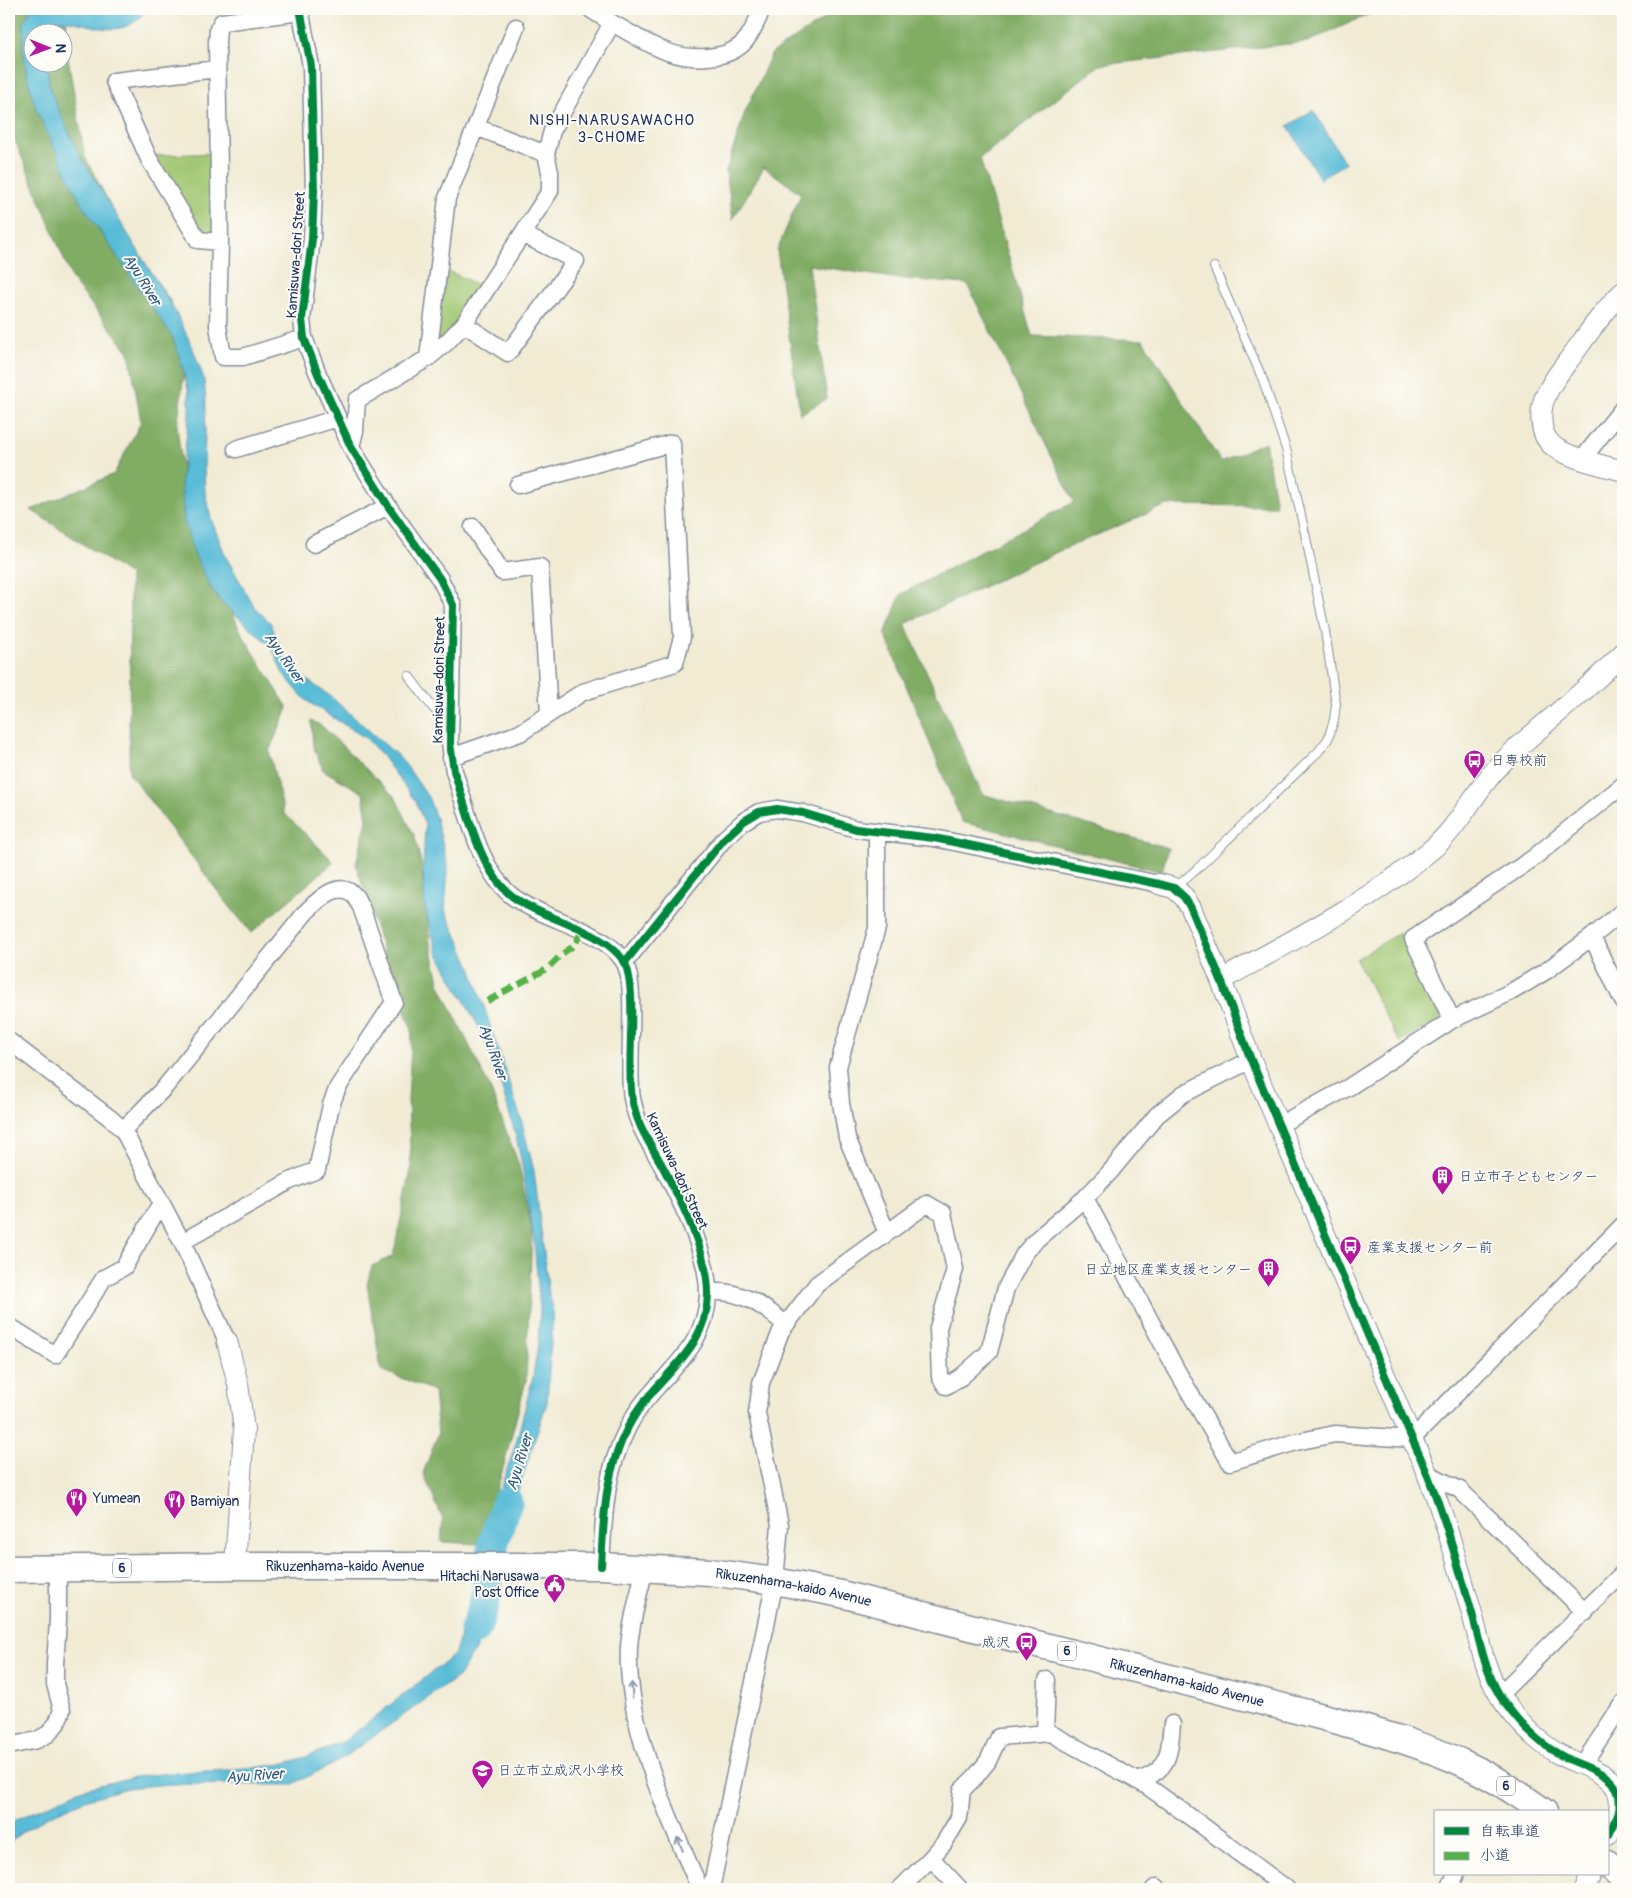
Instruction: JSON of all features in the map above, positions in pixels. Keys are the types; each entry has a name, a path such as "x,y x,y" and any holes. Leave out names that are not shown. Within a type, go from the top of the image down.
{"highway":[{"name":"Rikuzenhama-kaido Avenue","path":"9,1569 235,1566 601,1566 710,1572 775,1581 841,1594 971,1626 1352,1725 1413,1744 1466,1764 1509,1788 1541,1810"},
{"path":"1610,1866 1623,1878"}],"street":[{"path":"590,9 663,51 685,58 730,53 746,40 762,9"},
{"path":"300,10 222,22 218,29 220,242 218,326 223,358 244,357 304,338"},
{"name":"Kamisuwa-dori Street","path":"300,10 311,66 314,191 312,239 302,319 304,338 351,447 388,506 440,579 453,605 451,757 454,771 488,868 511,895 529,907 602,942 617,953 625,962 629,972 630,991 632,1098 640,1128 664,1169 701,1252 706,1272 707,1310 700,1333 686,1356 645,1400 628,1426 618,1453 606,1492 601,1566"},
{"path":"351,447 355,431 358,400 428,358 464,324 550,191 550,172 546,154 552,131 612,23"},
{"path":"428,358 447,198 516,27"},
{"path":"217,69 114,80 149,159 198,240 220,242"},
{"path":"476,127 546,154"},
{"path":"464,324 508,353 576,261 522,234"},
{"path":"1623,292 1596,323 1555,379 1545,396 1541,415 1544,432 1551,445 1563,452 1623,471"},
{"path":"1583,458 1623,408"},
{"path":"236,449 338,418"},
{"path":"451,757 520,733 583,692 674,663 682,637 672,443 518,485"},
{"path":"314,544 388,506"},
{"path":"473,527 502,572 540,567 549,714"},
{"path":"1221,980 1332,919 1395,878 1432,849 1449,833 1496,768 1584,691 1623,653"},
{"path":"1452,1020 1413,939 1532,859 1623,785"},
{"path":"625,962 724,839 744,821 759,812 777,809 803,813 856,829 934,838 1166,886 1184,897 1191,908 1251,1060 1412,1439 1429,1474 1453,1545 1487,1667 1499,1695 1538,1740 1562,1756 1602,1774 1613,1783 1618,1793 1619,1805 1618,1814 1610,1831"},
{"path":"877,832 878,928 838,1067 841,1103 848,1138 887,1233"},
{"path":"123,1130 165,1087 306,912 324,894 346,891 355,895 361,907 394,1002 338,1087 331,1105 317,1170 290,1181 182,1242"},
{"path":"1279,1126 1350,1087 1452,1020 1511,992 1546,971 1623,911"},
{"path":"1592,937 1623,1001"},
{"path":"9,1041 123,1130 182,1242 227,1341 238,1384 244,1430 235,1566"},
{"path":"711,1889 775,1581 780,1525 758,1413 761,1383 782,1331 816,1284 927,1204 943,1213 955,1270 938,1328 940,1377 946,1386 961,1377 989,1352 1006,1288 1024,1254 1036,1239 1085,1198 1110,1172 1157,1115 1183,1094 1251,1060"},
{"path":"1085,1198 1176,1369 1230,1462 1296,1442 1335,1434 1412,1439 1623,1224"},
{"path":"9,1326 55,1355 104,1278 124,1266 161,1202"},
{"path":"708,1292 722,1291 742,1296 765,1307 786,1325"},
{"path":"1429,1474 1460,1490 1585,1612"},
{"path":"9,1746 37,1740 48,1734 57,1723 62,1710 55,1684 58,1568"},
{"path":"645,1568 629,1647 633,1705 648,1759 679,1841 700,1889"},
{"path":"1499,1695 1623,1573"},
{"path":"1045,1733 1047,1680"},
{"path":"1583,1764 1623,1703"},
{"path":"1137,1781 1150,1777 1158,1772 1166,1763 1170,1752 1172,1724"},
{"path":"900,1889 944,1843 959,1818 962,1790 988,1761 1000,1737 1050,1733 1137,1781 1200,1824 1287,1889"},
{"path":"931,1858 960,1889"},
{"path":"1449,1889 1455,1876"},
{"path":"1585,1889 1590,1876"}],"lane":[{"path":"1166,886 1197,869 1318,752 1328,739 1334,720 1336,704 1326,632 1286,449 1263,380 1214,267"},
{"path":"409,676 433,708 450,724"}],"green space":[{"path":"9,9 68,9 67,22 22,22 22,72 70,72 85,157 127,237 171,302 186,360 177,427 189,517 242,634 288,708 269,751 284,813 334,862 251,933 129,773 130,575 31,510 114,474 141,422 129,352 73,281 12,133 9,134"},
{"path":"833,9 1381,9 1307,42 1100,65 980,158 1032,336 1143,340 1221,462 1265,442 1276,506 1167,505 1055,553 905,624 982,794 1168,848 1162,872 962,822 885,634 901,594 1074,502 967,284 893,278 809,265 827,399 800,414 777,250 801,194 764,167 733,219 726,171 745,112 772,53 827,17"},
{"path":"219,153 220,242 198,240 147,156"},
{"path":"441,268 485,288 428,358"},
{"path":"311,720 323,727 395,797 415,837 421,863 430,942 440,985 490,1088 519,1165 532,1231 526,1381 502,1472 480,1544 441,1542 443,1520 423,1473 438,1434 434,1391 381,1370 367,1284 372,1266 393,1256 411,1170 408,1100 412,1030 387,965 356,864 367,820 363,793 323,770 313,746"},
{"path":"1399,933 1442,1018 1399,1042 1356,959"}],"water":[{"path":"32,9 146,9 137,20 116,29 106,29 64,20 54,20 53,22 24,21"},
{"path":"26,72 48,72 49,85 54,100 79,154 176,313 192,346 204,379 206,402 205,493 211,519 226,557 255,608 270,622 287,662 297,673 330,696 400,758 428,797 436,818 448,867 445,910 471,967 521,1119 534,1171 549,1295 553,1311 547,1402 501,1543 482,1543 516,1443 533,1377 538,1344 540,1310 534,1241 521,1159 500,1082 481,1031 437,952 425,908 423,868 425,825 416,802 383,757 367,739 307,701 282,672 272,647 222,603 210,586 194,554 184,520 181,480 189,416 189,393 179,355 172,336 82,205 36,109"},
{"path":"1313,110 1345,163 1320,179 1288,126"},
{"path":"476,1589 497,1590 492,1621 460,1675 339,1761 291,1785 169,1784 127,1788 88,1799 46,1817 9,1843 9,1823 83,1789 134,1777 245,1769 281,1764 307,1757 343,1742 454,1655"}],"waterway":[{"name":"Ayu River","path":"475,1630 485,1602 494,1541 507,1502"}],"marked path":[{"path":"487,1001 547,969 562,954 576,944 581,930"}],"cycle path":[{"path":"300,9 311,66 314,191 312,239 302,319 304,338 351,447 388,506 440,579 453,605 450,743 454,771 469,821 491,871 512,896 539,912 601,940 623,960 628,971 631,1005 630,1066 634,1108 645,1135 679,1198 693,1230 704,1264 708,1295 705,1316 698,1334 677,1365 639,1409 628,1427 614,1461 607,1495 601,1566"},
{"path":"625,962 724,839 744,821 759,812 777,809 803,813 856,829 934,838 1174,888 1184,897 1191,908 1251,1060 1429,1479 1451,1540 1483,1654 1497,1691 1510,1710 1537,1739 1562,1756 1604,1775 1612,1782 1617,1790 1620,1801 1618,1814 1610,1831"}],"place":[{"name":"日専校前","path":"1475,779"},
{"name":"日立市子どもセンター","path":"1443,1195"},
{"name":"産業支援センター前","path":"1351,1266"},
{"name":"日立地区産業支援センター","path":"1268,1288"},
{"name":"Yumean","path":"77,1517"},
{"name":"Bamiyan","path":"174,1520"},
{"name":"Hitachi Narusawa Post Office","path":"555,1603"},
{"name":"成沢","path":"1026,1661"},
{"name":"日立市立成沢小学校","path":"482,1789"}],"district":[{"name":"NISHI-NARUSAWACHO 3-CHOME","path":"612,128"}]}
